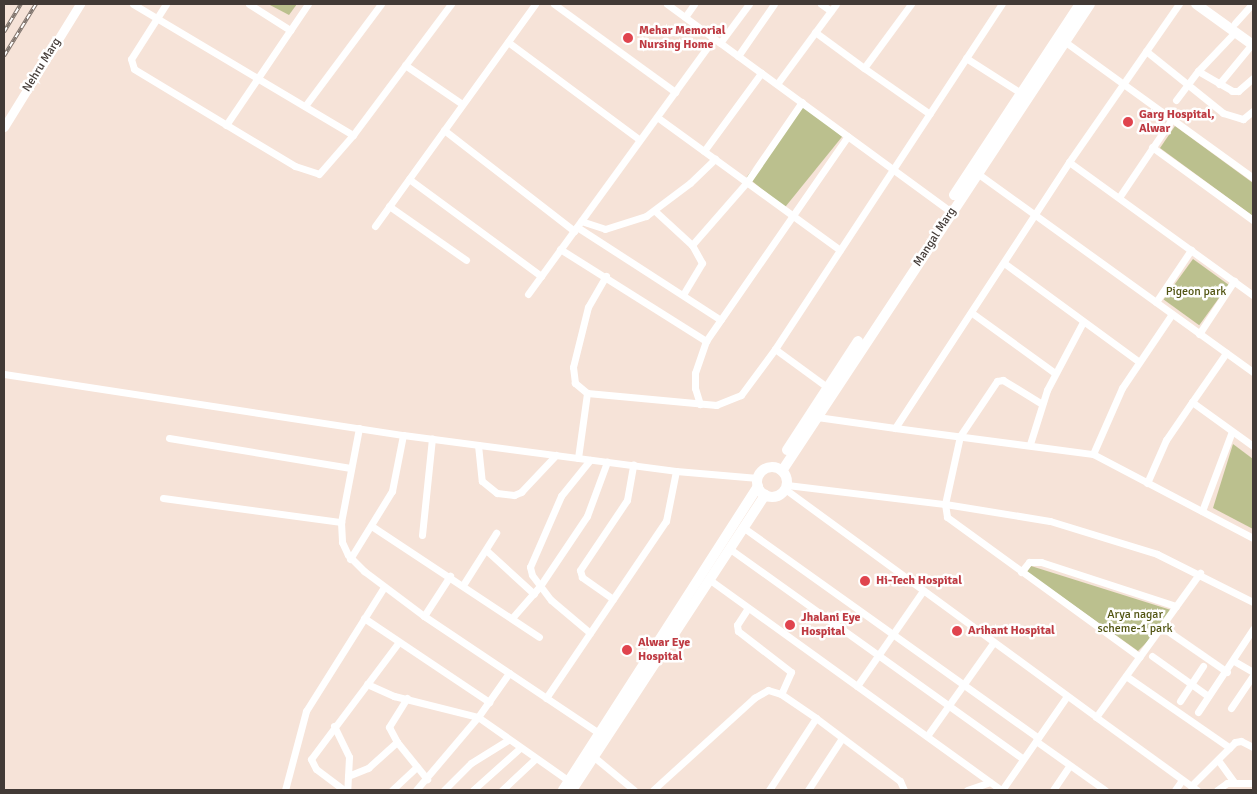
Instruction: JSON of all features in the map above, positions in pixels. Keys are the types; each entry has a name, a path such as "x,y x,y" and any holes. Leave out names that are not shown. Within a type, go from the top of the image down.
{"main road":[{"name":"Mangal Marg","path":"779,470 827,387 949,210 978,173 1080,4"},
{"name":"Mangal Marg","path":"779,470 817,417 1025,95 1090,4"},
{"path":"1196,4 1235,28"},
{"path":"1207,4 1253,42"},
{"path":"570,786 599,733 764,470 779,470 786,487 776,496 765,495"},
{"path":"758,482 765,495"},
{"path":"562,790 570,786 594,756 765,495"}],"street":[{"name":"Nehru Marg","path":"4,127 80,4"},
{"path":"133,4 354,135"},
{"path":"166,4 131,59 134,70 226,125 312,173 319,174 326,169 354,135 451,4"},
{"path":"250,4 290,30"},
{"path":"226,125 256,77 308,4"},
{"path":"305,106 381,4"},
{"path":"375,226 535,4"},
{"path":"554,4 675,92"},
{"path":"667,4 949,210"},
{"path":"685,17 694,4"},
{"path":"528,294 675,92 749,4"},
{"path":"738,56 774,4"},
{"path":"821,4 831,11"},
{"path":"777,84 836,4"},
{"path":"864,68 911,4"},
{"path":"606,276 588,307 573,367 575,383 587,393 700,404 716,405 741,395 775,349 1002,4"},
{"path":"895,428 1069,162 1179,4"},
{"path":"1176,100 1235,28 1252,4"},
{"path":"815,32 930,114"},
{"path":"1064,41 1253,178"},
{"path":"508,42 640,140"},
{"path":"1219,84 1253,42"},
{"path":"1146,51 1189,83 1222,113 1237,119 1252,114"},
{"path":"966,58 1025,95"},
{"path":"405,65 462,104"},
{"path":"1198,71 1219,84 1238,91 1253,78"},
{"path":"704,151 761,73"},
{"path":"692,245 747,182 802,102"},
{"path":"657,117 840,250"},
{"path":"1120,196 1172,119"},
{"path":"444,130 577,226 684,293 721,320"},
{"path":"700,404 694,381 697,362 706,341 848,136"},
{"path":"1152,147 1253,220"},
{"path":"577,226 605,230 655,211 715,159"},
{"path":"1069,162 1120,196 1253,295"},
{"path":"978,173 1253,372"},
{"path":"409,179 541,276"},
{"path":"389,206 466,260"},
{"path":"655,211 692,245 702,263 684,293"},
{"path":"560,249 606,276 706,341"},
{"path":"1156,302 1192,250"},
{"path":"1004,263 1138,361"},
{"path":"1199,334 1234,281"},
{"path":"972,313 1055,373"},
{"path":"1093,454 1118,397 1138,361 1172,314"},
{"path":"1030,444 1042,404 1055,373 1083,322"},
{"path":"775,349 827,387"},
{"path":"1147,483 1166,440 1226,353"},
{"path":"4,374 403,435 758,482"},
{"path":"1042,404 1000,380 960,436 945,504 950,520 1140,657"},
{"path":"578,458 587,393"},
{"path":"1192,402 1253,446"},
{"path":"817,417 1030,444 1093,454 1253,538"},
{"path":"359,428 341,522 342,542 350,558 384,587 424,616 599,733"},
{"path":"1202,511 1232,431"},
{"path":"350,558 373,527 392,491 403,435"},
{"path":"168,438 351,468"},
{"path":"422,535 432,439"},
{"path":"478,445 482,481 497,493 514,495 521,492 556,455"},
{"path":"590,460 561,496 531,560 532,575 540,586 590,633"},
{"path":"512,618 540,586 587,516 607,462"},
{"path":"614,599 579,574 583,563 627,500 633,465"},
{"path":"546,698 666,521 676,471"},
{"path":"786,487 945,504 1083,529 1157,554 1253,602"},
{"path":"786,487 922,592 1194,788 1218,760 1238,741 1253,747"},
{"path":"163,498 341,522"},
{"path":"373,527 450,576 539,637"},
{"path":"744,528 963,684 1069,766 1105,790"},
{"path":"463,585 496,534"},
{"path":"730,549 1024,759"},
{"path":"486,550 534,594"},
{"path":"1021,572 1028,562 1041,562 1176,606"},
{"path":"1096,717 1200,574"},
{"path":"424,616 450,576"},
{"path":"710,580 1001,790 1067,696"},
{"path":"285,790 306,711 384,587"},
{"path":"857,686 922,592"},
{"path":"748,608 737,625 738,631 791,672 781,694"},
{"path":"364,618 489,702"},
{"path":"1162,627 1227,672"},
{"path":"1198,712 1227,672 1253,629"},
{"path":"334,726 349,757 345,790 316,769 310,758 334,726 399,642"},
{"path":"927,736 993,643"},
{"path":"1152,656 1208,696"},
{"path":"1231,708 1253,673 1234,661"},
{"path":"1180,701 1204,666"},
{"path":"416,790 478,717 509,673"},
{"path":"1126,676 1230,748"},
{"path":"367,684 394,696 478,717 570,786"},
{"path":"653,790 754,698 768,690 781,694 816,718 900,781 904,790"},
{"path":"407,698 390,721 397,742 427,779"},
{"path":"769,790 816,718"},
{"path":"808,790 842,738"},
{"path":"444,790 471,763 508,740"},
{"path":"348,776 368,768 397,742"},
{"path":"473,790 520,748"},
{"path":"594,756 634,790"},
{"path":"502,790 535,759"},
{"path":"1218,760 1234,782"},
{"path":"1053,790 1069,766"},
{"path":"392,790 417,768"},
{"path":"1175,790 1182,780"},
{"path":"967,790 990,782"},
{"path":"1217,790 1234,782 1251,783"}],"green space":[{"path":"268,4 297,4 289,15"},
{"path":"804,106 842,137 785,208 747,177"},
{"path":"1175,126 1253,183 1253,216 1160,148"},
{"name":"Pigeon park","path":"1193,259 1229,285 1199,325 1164,299"},
{"path":"1233,444 1253,459 1253,529 1213,508"},
{"name":"Arya nagar scheme-1 park","path":"1031,566 1171,610 1162,627 1138,651 1027,572"}],"railway":[{"path":"4,32 21,4"},
{"path":"4,56 36,4"}],"place":[{"name":"Mehar Memorial Nursing Home","path":"628,38"},
{"name":"Garg Hospital, Alwar","path":"1128,122"},
{"name":"Hi-Tech Hospital","path":"865,581"},
{"name":"Jhalani Eye Hospital","path":"790,625"},
{"name":"Arihant Hospital","path":"957,631"},
{"name":"Alwar Eye Hospital","path":"627,650"}]}
